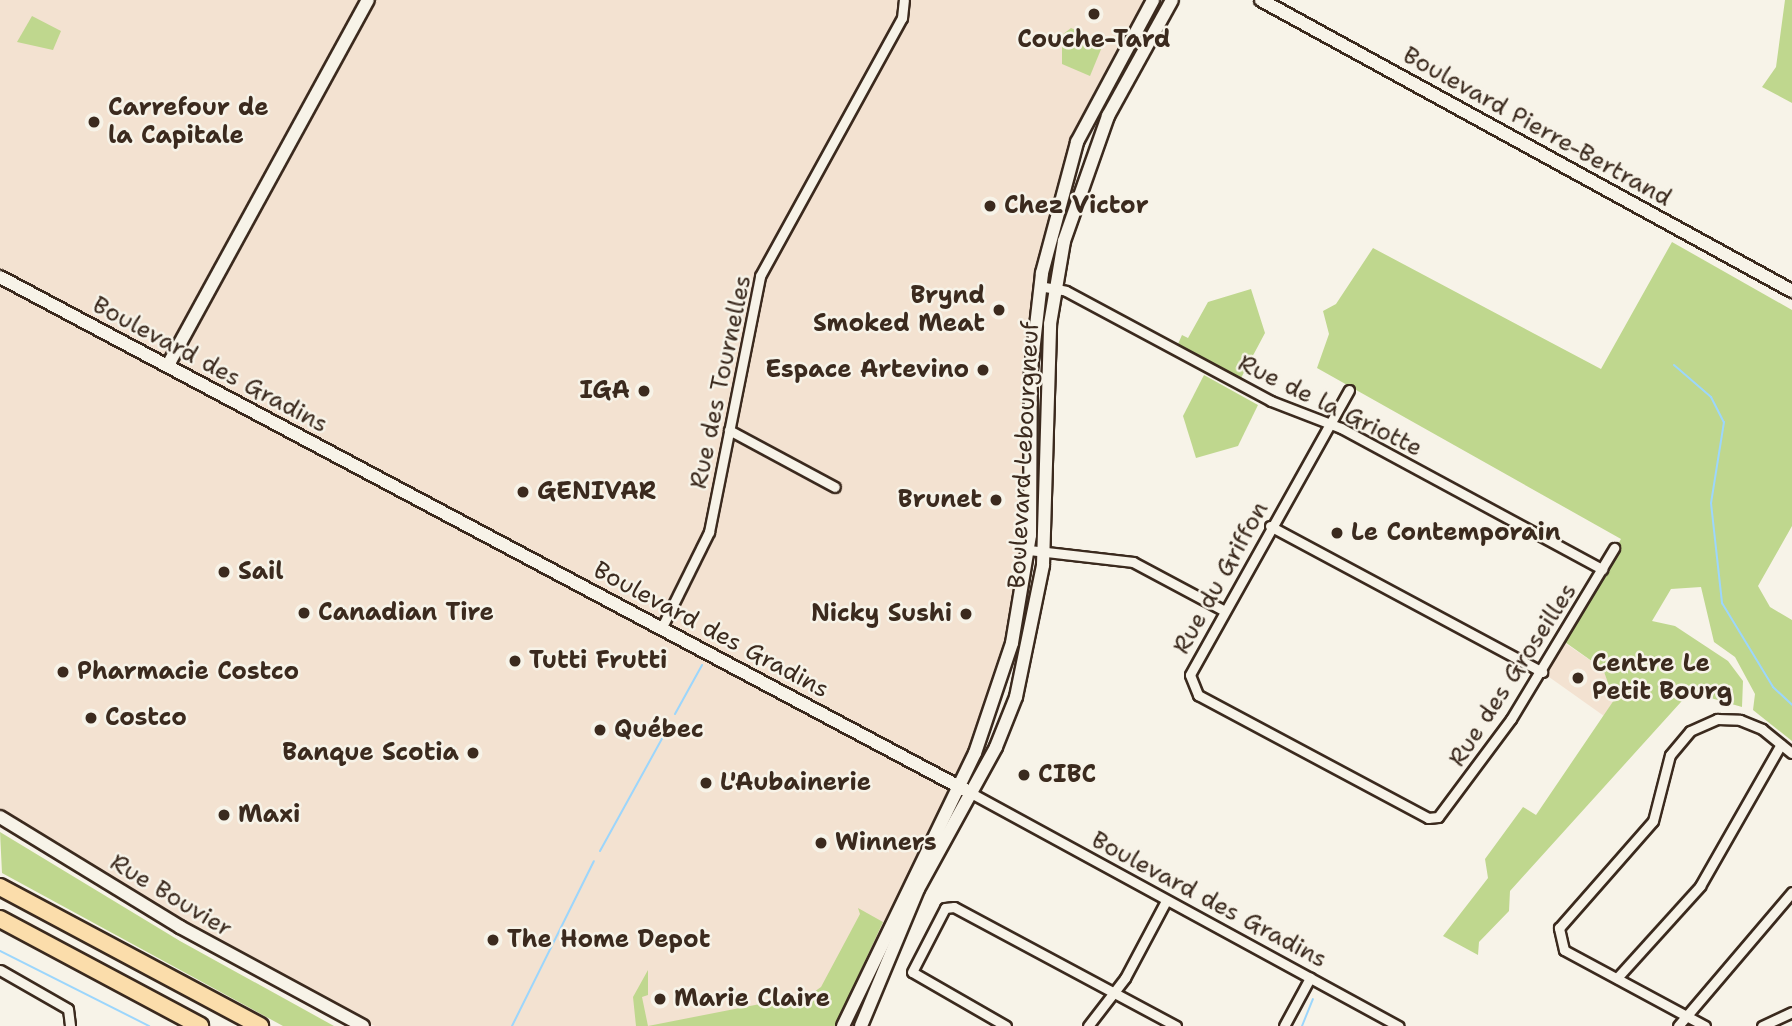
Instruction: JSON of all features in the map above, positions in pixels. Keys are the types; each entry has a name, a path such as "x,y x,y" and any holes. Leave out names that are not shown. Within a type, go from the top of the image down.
{"highway":[{"path":"0,887 260,1026"},
{"path":"0,919 200,1026"}],"main road":[{"path":"168,365 368,0"},
{"name":"Boulevard Lebourgneuf","path":"843,1026 984,731 1012,643 1029,550 1031,370 1039,286 1077,142 1153,0"},
{"name":"Boulevard Lebourgneuf","path":"861,1026 918,889 971,793 1016,697 1045,551 1054,287 1086,167 1172,0"},
{"name":"Boulevard Pierre-Bertrand","path":"1261,0 1792,291"},
{"name":"Boulevard des Gradins","path":"0,277 971,793"},
{"name":"Rue Bouvier","path":"0,817 180,927 363,1026"},
{"name":"Rue Bouvier","path":"324,1006 375,1026"}],"street":[{"name":"Rue des Tournelles","path":"662,627 706,543 761,276 902,18 904,0"},
{"name":"Rue de la Griotte","path":"1039,286 1054,287 1271,401 1330,424 1602,569"},
{"name":"Rue du Griffon","path":"1349,390 1223,610 1190,675 1193,690 1428,818 1438,817"},
{"path":"729,430 835,487"},
{"path":"1270,526 1542,672"},
{"name":"Rue des Groseilles","path":"1438,817 1542,672 1614,548"},
{"path":"1029,550 1133,562 1223,610"},
{"path":"1705,1026 1564,950 1559,928 1653,821 1670,755 1680,740 1704,723 1731,718 1762,729 1792,753"},
{"path":"1617,978 1700,886 1781,744"},
{"name":"Boulevard des Gradins","path":"971,793 1399,1026"},
{"path":"1678,1026 1792,892"},
{"path":"1088,1026 1115,993 1166,901"},
{"path":"1006,1026 912,972 945,908 954,907 1176,1026"},
{"path":"0,970 68,1009 70,1026"},
{"path":"1284,1026 1310,978"},
{"path":"1762,1026 1792,1012"}],"shaded area":[{"path":"0,0 1153,0 1077,142 1041,272 1031,503 997,696 853,1000 810,1026 375,1026 300,997 0,817"},
{"name":"Centre Le Petit Bourg","path":"1562,641 1603,669 1614,700 1604,716 1542,672"}],"green space":[{"path":"1785,0 1792,0 1792,103 1762,87 1776,67"},
{"path":"32,16 61,31 53,50 17,42"},
{"path":"1071,28 1104,42 1090,76 1062,64 1062,35"},
{"path":"1672,242 1792,310 1792,526 1758,586 1770,607 1792,620 1792,741 1753,710 1755,694 1735,657 1714,642 1701,587 1671,589 1652,621 1675,626 1728,661 1743,681 1742,707 1690,692 1510,891 1509,911 1479,942 1478,955 1443,936 1488,878 1485,859 1523,807 1536,815 1614,700 1603,669 1562,640 1621,539 1317,368 1329,334 1323,311 1336,304 1373,248 1601,369"},
{"path":"1251,289 1265,333 1241,378 1178,344 1182,335 1188,338 1208,302"},
{"path":"1204,375 1258,405 1238,446 1196,458 1183,416"},
{"path":"0,832 180,941 334,1026 283,1026 2,873"},
{"path":"858,908 883,922 835,1026 648,1026 811,994 821,987 860,914"},
{"path":"648,970 648,995 642,997 648,1026 636,1026 633,997"}],"waterway":[{"path":"1674,365 1711,397 1724,422 1711,503 1722,603 1773,687 1792,705"},
{"path":"675,714 702,665"},
{"path":"600,851 669,726"},
{"path":"512,1026 594,861"},
{"path":"0,951 149,1026"},
{"path":"1302,1026 1313,999"}],"place":[{"name":"Couche-Tard","path":"1094,14"},
{"name":"Carrefour de la Capitale","path":"94,122"},
{"name":"Chez Victor","path":"990,206"},
{"name":"Brynd Smoked Meat","path":"999,310"},
{"name":"Espace Artevino","path":"983,370"},
{"name":"IGA","path":"644,391"},
{"name":"GENIVAR","path":"523,492"},
{"name":"Brunet","path":"996,500"},
{"name":"Le Contemporain","path":"1337,533"},
{"name":"Sail","path":"224,572"},
{"name":"Canadian Tire","path":"304,613"},
{"name":"Nicky Sushi","path":"966,614"},
{"name":"Tutti Frutti","path":"515,661"},
{"name":"Pharmacie Costco","path":"63,672"},
{"name":"Centre Le Petit Bourg","path":"1578,678"},
{"name":"Costco","path":"91,718"},
{"name":"Québec","path":"600,730"},
{"name":"Banque Scotia","path":"473,753"},
{"name":"CIBC","path":"1024,775"},
{"name":"L'Aubainerie","path":"706,783"},
{"name":"Maxi","path":"224,815"},
{"name":"Winners","path":"821,843"},
{"name":"The Home Depot","path":"493,940"},
{"name":"Marie Claire","path":"660,999"}]}
